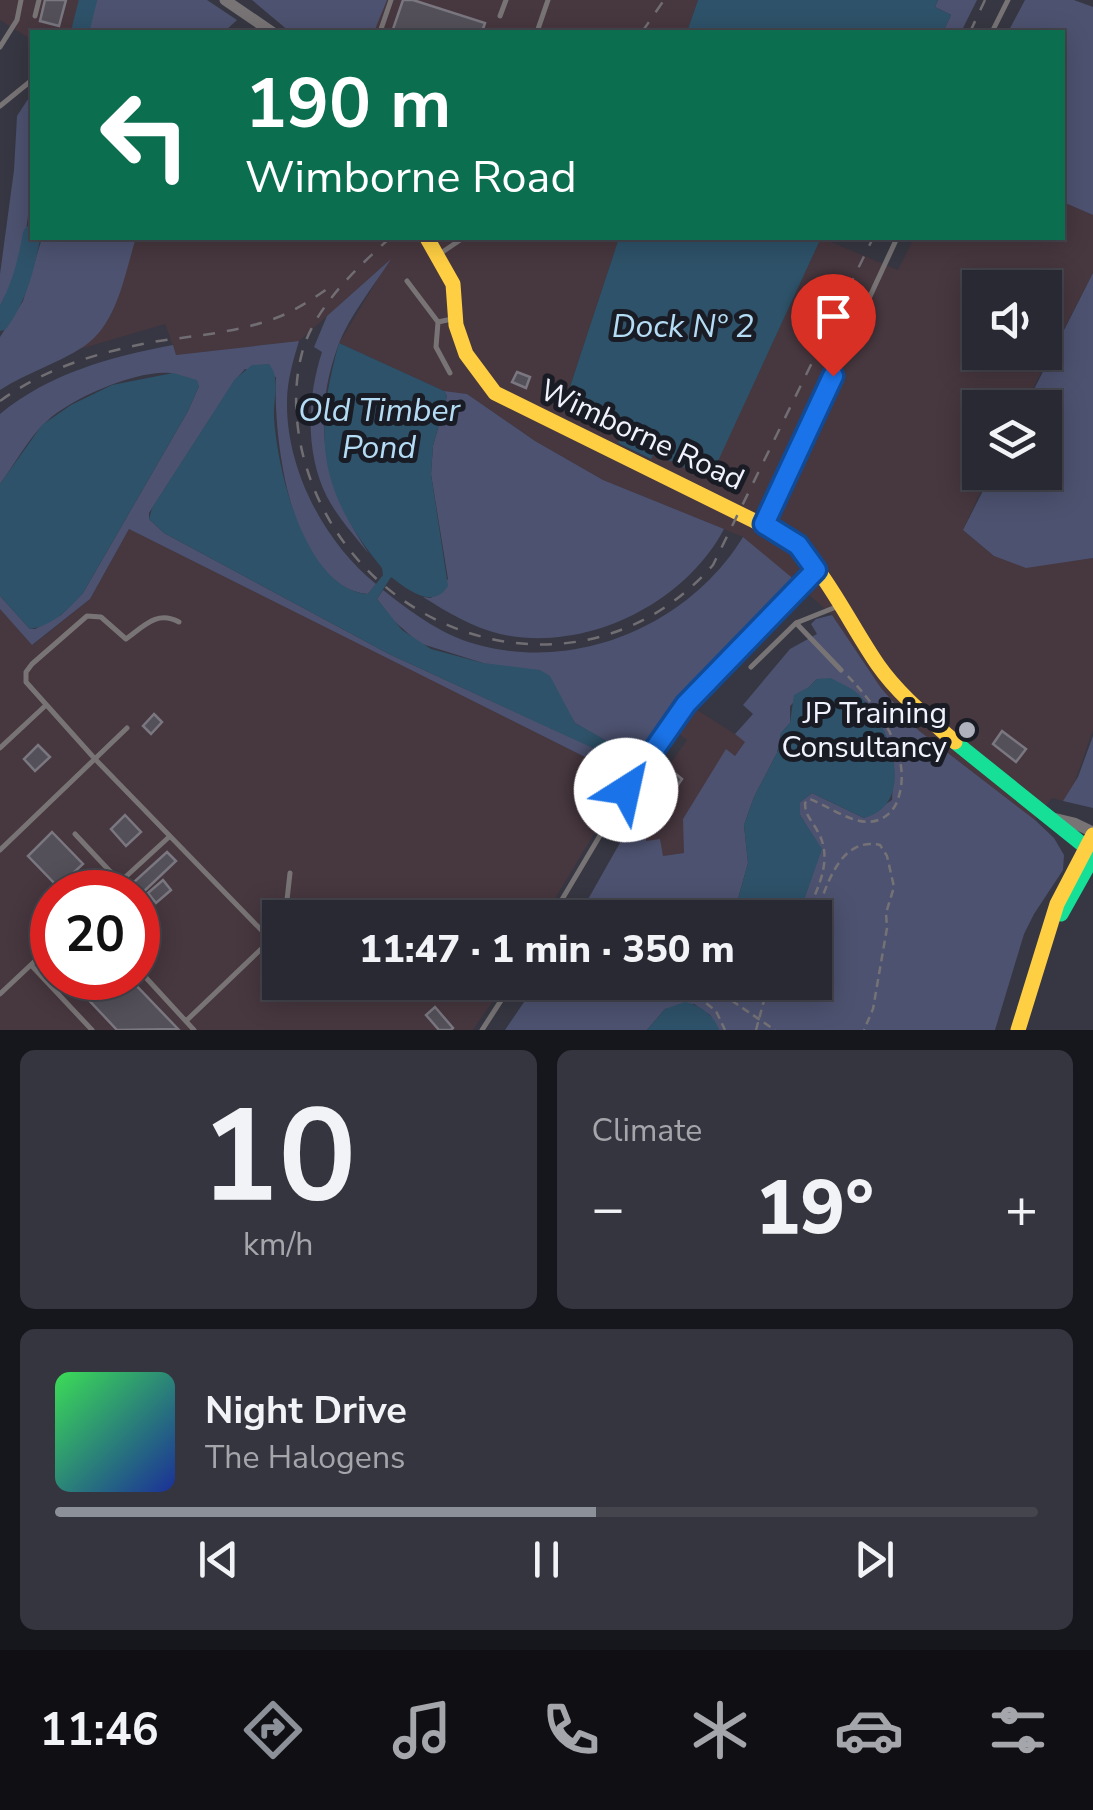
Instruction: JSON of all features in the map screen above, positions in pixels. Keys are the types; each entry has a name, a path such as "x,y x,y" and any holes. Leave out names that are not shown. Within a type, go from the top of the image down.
{"street":[{"path":"225,0 269,30"},
{"name":"Wimborne Road","path":"428,240 452,284 455,318 470,362 498,396 764,524 798,545 888,679 915,709 1012,789 1091,845"},
{"path":"1018,1030 1046,941 1091,845"}],"lane":[{"path":"0,47 17,20 21,0"},
{"path":"35,16 39,0"},
{"path":"381,30 391,0"},
{"path":"500,16 506,0"},
{"path":"539,30 548,0"},
{"path":"993,30 1008,0"},
{"path":"0,106 30,82"},
{"path":"438,254 460,240"},
{"path":"764,524 896,240"},
{"path":"407,281 438,322 436,346 450,373"},
{"path":"438,322 455,318"},
{"path":"562,900 626,790 686,704 816,570"},
{"path":"751,667 796,622 840,606"},
{"path":"179,622 165,616 156,618 126,639 101,617 87,616 26,672 27,685 262,931"},
{"path":"796,622 841,670"},
{"path":"0,746 45,706"},
{"path":"0,850 126,728"},
{"path":"75,834 109,870"},
{"path":"133,870 169,836"},
{"path":"287,900 290,873"},
{"path":"186,1021 262,949"},
{"path":"0,994 30,966"},
{"path":"160,993 194,1030"},
{"path":"64,1000 92,1030"},
{"path":"482,1030 501,1000"}],"path":[{"path":"813,900 820,886 824,846 807,817 805,803 810,798 856,820 872,822 886,817 896,805 901,789 896,746 867,695 841,670"},
{"path":"822,900 834,866 869,843 880,845 888,856 894,887 886,913 888,928 873,1009 864,1030"},
{"path":"702,1000 716,1010 725,1030"},
{"path":"732,1000 775,1030"},
{"path":"756,1030 764,1000"}],"shaded area":[{"path":"0,0 82,0 75,30 30,30 30,39 0,20"},
{"path":"96,0 207,0 237,20 226,30 88,30"},
{"path":"252,0 698,0 688,30 288,30"},
{"path":"252,0 387,0 375,30 288,30"},
{"path":"938,0 977,0 962,30 944,30 951,15 935,7"},
{"path":"1025,0 1074,0 1093,7 1093,215 1065,203 1065,30 1009,30"},
{"path":"30,96 26,232 0,310 0,274 17,116"},
{"path":"1065,203 1093,215 1093,273 1062,332 1062,270 962,270 962,370 1042,370 1032,390 962,390 962,490 981,490 963,530 994,556 1026,567 1093,558 1093,730 1073,787 1063,801 1052,798 1035,820 918,730 881,688 832,615 743,537 603,480 535,441 467,394 444,391 339,343 388,262 299,341 176,355 165,324 80,349 112,313 135,240 618,240 563,408 621,435 618,444 650,459 654,453 704,474 713,471 820,240 898,270 913,240 1065,240"},
{"path":"41,240 135,240 118,298 95,337 73,353 0,390 0,337 23,301"},
{"path":"391,259 343,335 329,374 325,402 326,454 332,479 369,554 331,505 315,462 311,406 322,352 314,347 327,316"},
{"path":"1093,273 1093,558 1026,568 994,556 963,530 983,490 1062,490 1062,390 1034,390 1044,370 1062,370 1062,334"},
{"path":"299,341 287,394 293,453 325,526 357,567 376,584 368,594 342,585 320,566 304,538 283,470 276,377 245,369 235,380 149,513 149,519 164,533 389,654 607,754 611,744 575,723 560,698 483,663 419,643 377,599 383,590 426,622 462,640 514,651 552,652 590,646 661,617 693,595 743,537 796,581 676,704 642,754 629,749 619,763 621,789 593,761 129,529 90,599 32,645 0,609 0,596 30,629 35,629 61,615 83,593 199,386 173,374 156,373 88,395 40,428 0,484 0,414 60,377 126,355 173,345 176,355"},
{"path":"444,391 467,394 535,441 603,480 724,529 684,580 658,601 597,629 532,638 500,634 460,618 423,597 431,598 448,579 431,474 433,446 447,396"},
{"path":"129,529 593,761 621,789 554,900 262,900 262,1000 493,1000 473,1030 0,1030 0,609 33,645 90,599"},
{"path":"832,615 881,688 918,730 1035,820 1054,838 1064,855 1063,870 1024,934 995,1030 719,1030 710,1015 694,1004 665,1009 647,1030 505,1030 525,1000 832,1000 832,900 804,900 821,849 800,815 800,802 812,793 864,818 892,800 894,760 884,731 858,694 817,679 790,706 790,723 781,733 777,753 744,825 748,863 738,900 588,900 643,802 646,841 660,839 663,856 684,853 683,819 726,749 735,756 745,742 735,734 753,714 743,705 790,649 817,634 811,624"},
{"path":"694,708 746,741 735,756 727,750 684,853 663,856 645,842 643,802 687,740 678,733"},
{"path":"1093,736 1093,808 1063,801 1078,777"}],"water":[{"path":"698,0 938,0 935,7 951,15 944,30 688,30"},
{"name":"Dock Nº 2","path":"618,240 820,240 713,472 702,476 654,453 651,459 618,443 621,435 563,408"},
{"name":"Old Timber Pond","path":"339,343 444,391 447,396 433,446 431,474 448,586 435,597 428,597 391,577 377,599 402,630 431,649 483,663 540,670 550,676 575,723 612,744 608,755 389,654 164,533 149,519 152,508 235,379 252,365 269,364 276,382 276,439 298,524 327,572 346,587 368,594 383,575 382,568 345,513 327,462 326,407"},
{"path":"173,373 197,380 199,386 188,411 83,593 53,621 30,629 0,596 0,484 42,425 71,405 112,385"},
{"path":"831,678 858,694 870,707 894,761 891,796 881,810 864,818 812,793 800,802 800,815 822,849 804,900 738,900 748,863 744,825 754,797 777,753 781,733 790,723 794,695 817,679"},
{"path":"685,1002 705,1012 719,1030 647,1030 665,1009"}],"building":[{"path":"45,0 66,0 59,26 40,21"},
{"path":"403,0 485,23 483,30 393,30"},
{"path":"517,372 530,377 526,388 512,382"},
{"path":"154,714 162,722 151,734 143,726"},
{"path":"1002,731 1026,749 1016,762 993,744"},
{"path":"38,745 50,757 35,771 24,759"},
{"path":"676,774 682,779 671,795 665,791"},
{"path":"125,815 141,832 126,846 111,829"},
{"path":"52,832 83,864 76,870 42,870 28,856"},
{"path":"167,852 176,861 160,876 160,870 147,870"},
{"path":"163,880 171,890 160,900"},
{"path":"89,1000 150,1000 178,1029 117,1030"},
{"path":"435,1007 451,1030 439,1030 426,1015"}],"waterway":[{"path":"80,30 88,0"},
{"path":"0,322 21,280 31,240"}],"railway":[{"path":"643,30 664,0"},
{"path":"971,30 985,0"},
{"path":"388,240 330,299 305,343 296,399 303,455 329,519 368,571 419,610 477,635 538,644 600,637 660,611 713,565 872,240"},
{"path":"0,401 37,379 96,355 251,326 281,316 334,284"}],"traffic: fast":[{"path":"955,742 1093,853"},
{"path":"1061,914 1093,857"}],"traffic: slow":[{"path":"428,240 453,284 456,325 466,354 495,393 789,538 826,582 886,676 955,742"},
{"path":"1018,1030 1057,904 1093,835"}],"place":[{"name":"JP Training Consultancy","path":"967,730"}],"route":[{"path":"626,790 686,704 816,570 798,545 764,524 833,376"}]}
